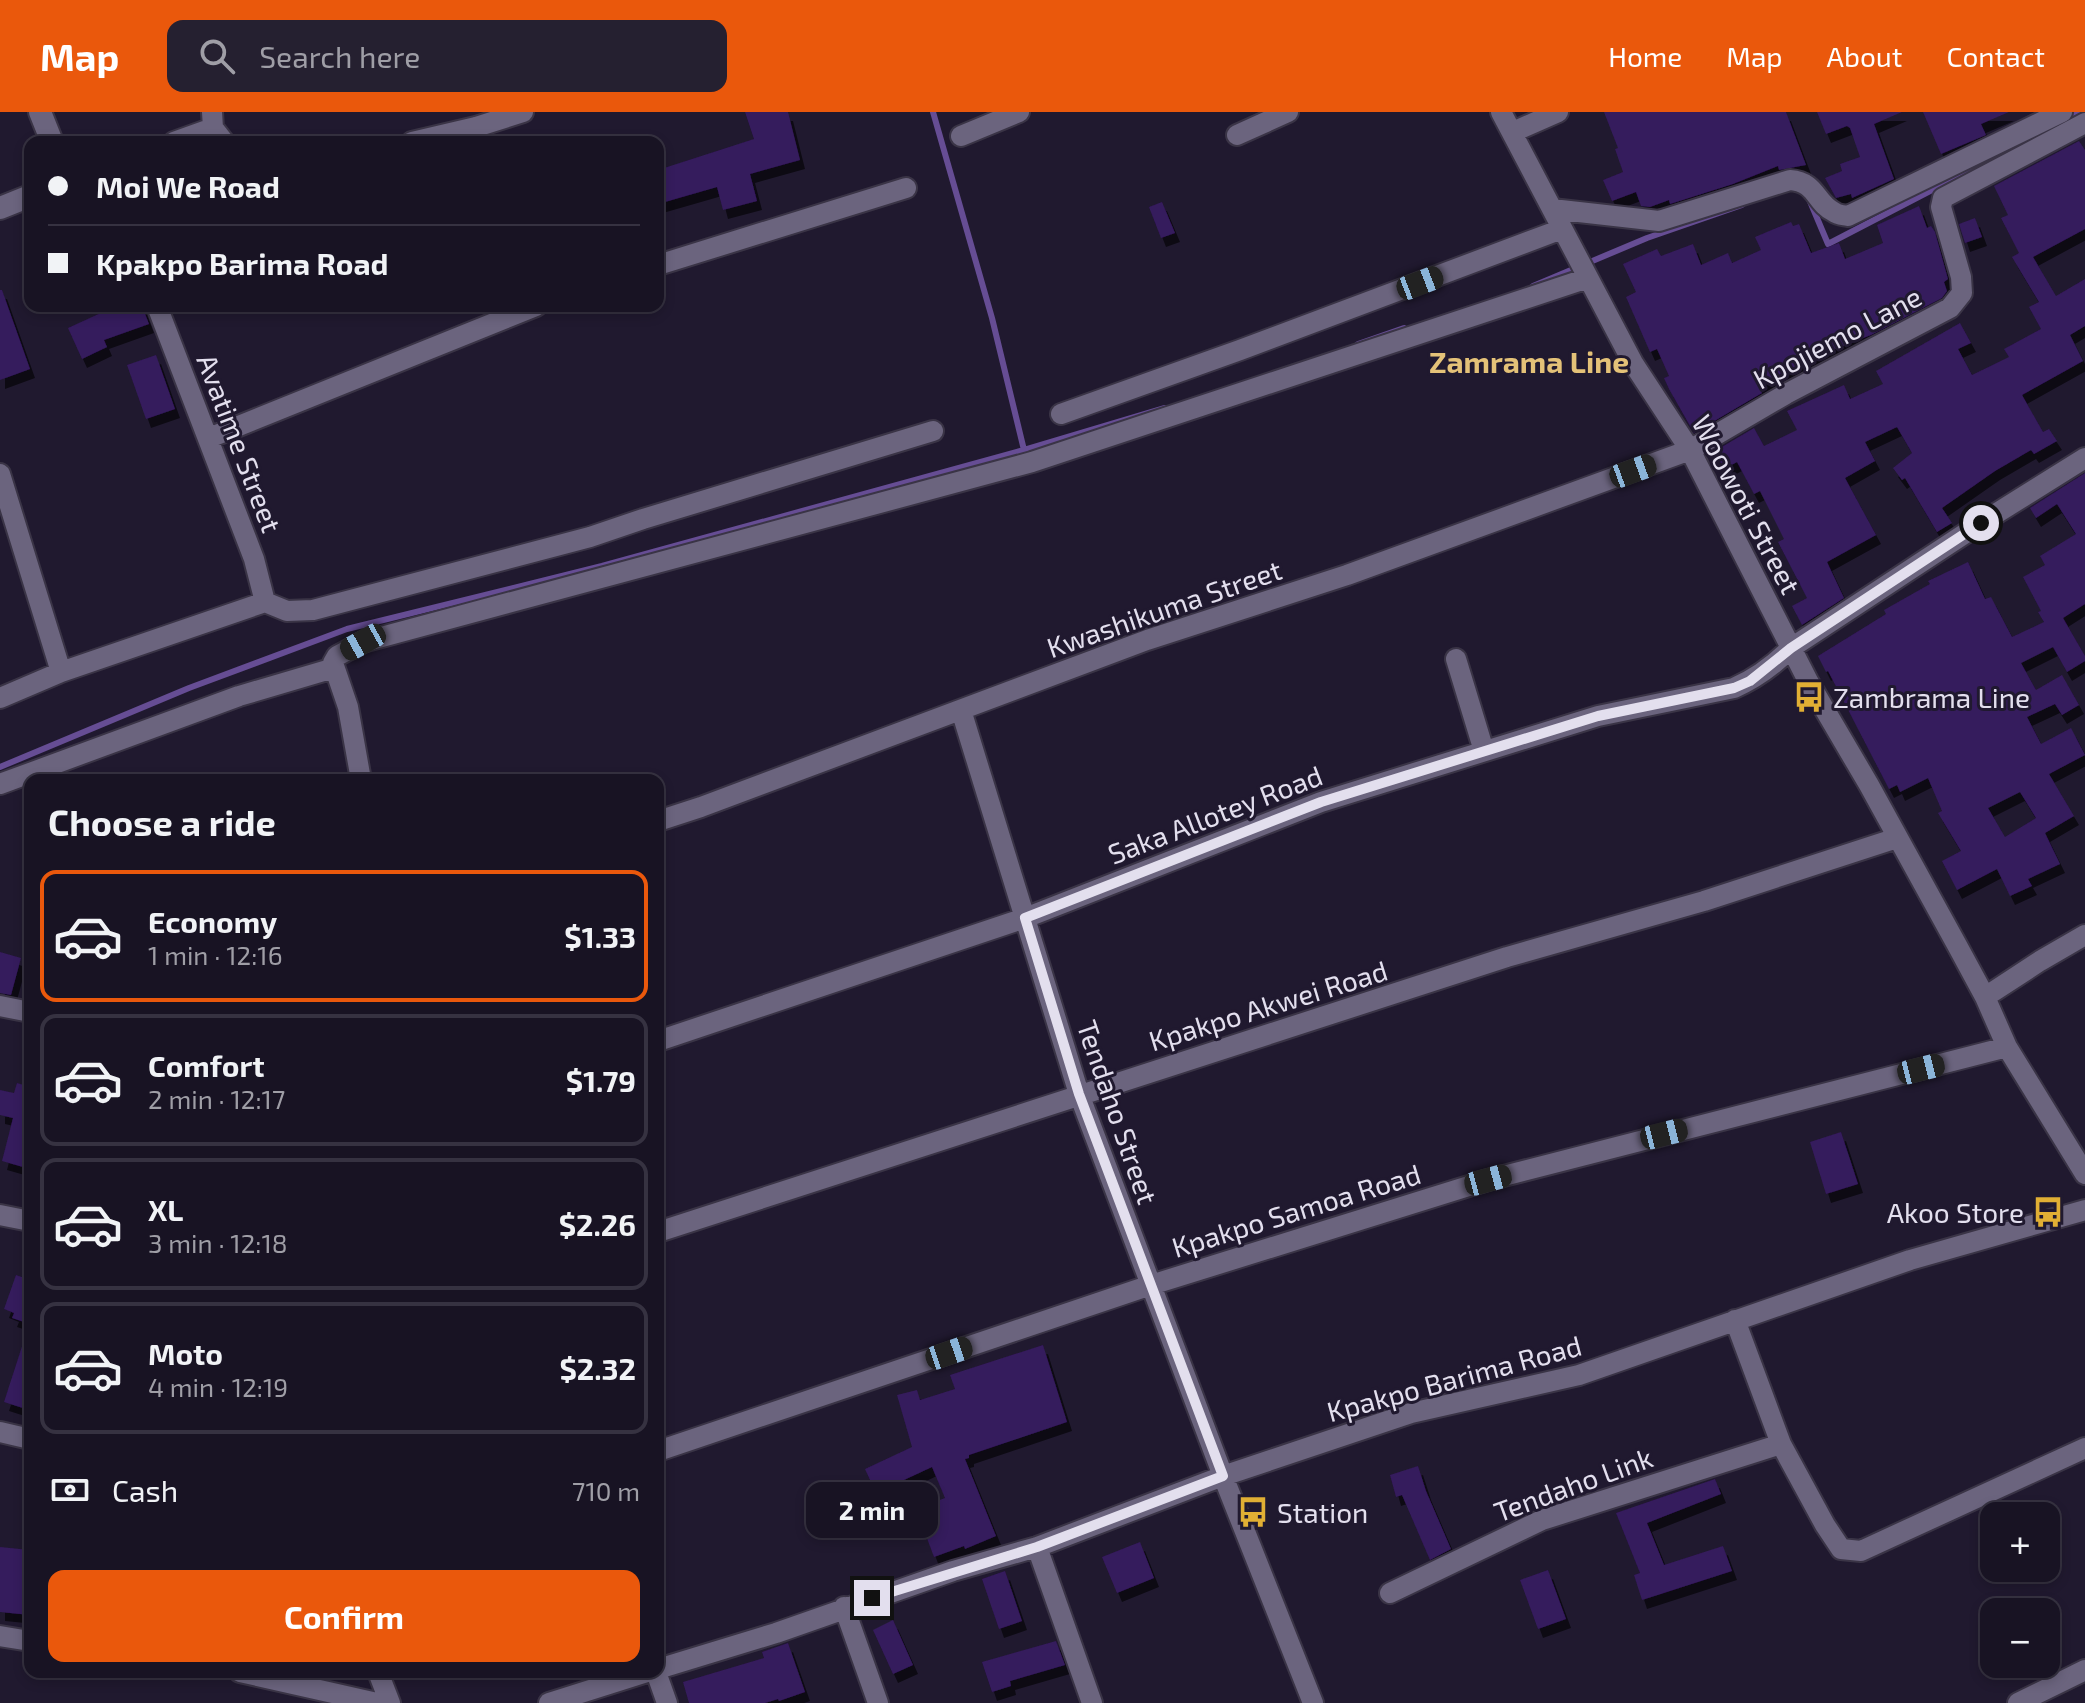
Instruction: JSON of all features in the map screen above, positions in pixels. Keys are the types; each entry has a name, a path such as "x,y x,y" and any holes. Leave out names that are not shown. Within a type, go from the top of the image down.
{"street":[{"path":"40,112 50,136"},
{"path":"438,136 523,112"},
{"path":"961,136 1019,112"},
{"path":"1237,135 1288,112"},
{"name":"Woowoti Street","path":"1501,112 1633,363 1690,450 1822,708 1869,785 1985,997 2007,1047 2085,1174"},
{"path":"1513,132 1558,112"},
{"path":"1552,209 1659,221 1790,180 1801,180 1832,212 1848,216 2062,112"},
{"name":"Kpojiemo Lane","path":"1690,450 1800,387 1950,308 1962,293 1961,277 1941,207 1943,198 2085,123"},
{"path":"191,136 216,127"},
{"path":"664,263 906,188"},
{"path":"0,208 24,198"},
{"path":"1061,414 1566,238"},
{"path":"360,774 348,707 334,668 334,659 363,642 1032,462 1586,273"},
{"name":"Avatime Street","path":"159,312 254,559 265,602"},
{"path":"209,438 521,312"},
{"path":"0,698 61,672 265,602 287,611 313,610 590,537 933,431"},
{"name":"Kwashikuma Street","path":"664,819 1147,640 1347,575 1690,450"},
{"name":"Saka Allotey Road","path":"664,1039 1025,918 1321,802 1598,716 1734,688 1773,666 1791,648 2085,458"},
{"path":"0,474 61,672"},
{"path":"1456,659 1484,751"},
{"path":"27,774 239,696 334,668"},
{"name":"Tendaho Street","path":"961,710 1079,1094 1223,1476 1313,1703"},
{"path":"0,784 24,775"},
{"name":"Kpakpo Akwei Road","path":"664,1230 1507,957 1704,901 1897,838"},
{"path":"1985,997 2085,935"},
{"path":"0,1006 24,1011"},
{"name":"Kpakpo Samoa Road","path":"664,1449 1151,1285 1488,1180 2007,1047"},
{"name":"Kpakpo Barima Road","path":"664,1668 776,1633 953,1571 1037,1547 1223,1476 1411,1413 1579,1375 1910,1260 2085,1210"},
{"path":"0,1215 24,1220"},
{"path":"1735,1320 1781,1444 1841,1549 1861,1551 2085,1448"},
{"path":"0,1432 24,1438"},
{"name":"Tendaho Link","path":"1390,1593 1542,1520 1781,1444"},
{"path":"1037,1547 1092,1703"},
{"path":"844,1607 878,1703"},
{"path":"0,1636 24,1640"},
{"path":"2018,1703 2085,1670"},
{"path":"267,1678 377,1703"},
{"path":"380,1678 390,1703"},
{"path":"549,1703 628,1678"},
{"path":"659,1678 667,1703"}],"building":[{"path":"745,112 788,112 800,160 750,174 757,201 723,210 717,187 664,202 664,168 754,139"},
{"path":"1604,112 1786,112 1806,165 1779,170 1778,166 1670,204 1669,200 1650,207 1641,206 1636,192 1612,201 1603,180 1623,172 1615,149 1618,148"},
{"path":"1817,112 1902,112 1874,124 1894,179 1852,198 1851,194 1836,198 1825,178 1842,171 1840,164 1860,157 1850,128 1847,126 1826,134"},
{"path":"1923,112 2009,112 1981,124 1986,135 1941,154"},
{"path":"2079,141 2085,150 2085,229 2033,257 2056,296 2085,279 2085,326 2070,335 2083,361 2022,395 2043,432 2049,429 2057,441 2034,454 2031,450 1942,508 1952,523 1937,532 1905,478 1902,480 1893,468 1912,453 1897,427 1865,442 1875,461 1845,478 1876,535 1827,562 1844,598 1802,625 1792,606 1807,598 1778,542 1784,539 1760,491 1754,494 1737,462 1724,469 1715,451 1754,428 1764,446 1797,430 1787,411 1844,385 1850,399 1883,384 1876,371 1960,323 1971,343 1958,349 1972,375 2009,357 2004,349 2041,329 2029,307 2039,302 2012,257 2019,253 2001,218 2008,215 1994,186"},
{"path":"1162,202 1175,233 1161,238 1149,207"},
{"path":"1919,206 1927,228 1931,226 1935,232 1948,279 1944,282 1947,291 1942,298 1871,335 1758,385 1762,393 1694,433 1664,378 1669,376 1657,349 1650,352 1626,297 1636,292 1623,264 1657,249 1661,256 1693,244 1701,265 1728,253 1732,263 1761,250 1755,237 1791,222 1793,226 1799,224 1811,253 1839,243 1845,259 1883,243 1877,225"},
{"path":"1975,218 1982,237 1965,243 1959,224"},
{"path":"0,290 30,369 0,380"},
{"path":"103,312 144,312 149,324 104,340 107,347 82,359 68,328"},
{"path":"156,355 175,409 146,419 127,365"},
{"path":"2085,473 2085,604 2063,618 2085,661 2067,672 2053,647 2021,663 2036,690 2062,675 2079,705 2062,715 2055,704 2027,717 2041,744 2071,728 2085,755 2049,774 2074,816 2045,833 2060,864 2028,879 2032,886 2010,896 1997,869 1957,890 1942,861 1961,851 1938,813 1942,811 1928,778 1900,792 1897,785 1889,789 1818,656 1886,614 1884,610 1930,584 1928,581 1968,562 1985,599 1991,597 2012,637 2044,622 2023,577 2045,565 2040,556 2076,534 2057,504 2036,518 2030,508","holes":["2020,792 2036,818 2005,837 1988,808"]},
{"path":"0,952 21,958 11,995 0,993"},
{"path":"17,1083 24,1085 24,1167 2,1161 13,1118 0,1115 0,1090 14,1093"},
{"path":"1841,1132 1858,1184 1826,1194 1810,1142"},
{"path":"16,1275 24,1278 24,1322 12,1318 14,1313 4,1309"},
{"path":"24,1340 24,1408 4,1402"},
{"path":"1043,1345 1067,1422 965,1459 996,1536 934,1557 916,1509 945,1498 932,1467 876,1493 865,1469 912,1447 897,1395 917,1390 920,1400 955,1389 950,1375"},
{"path":"1418,1466 1451,1549 1430,1560 1402,1495 1396,1497 1390,1475"},
{"path":"1715,1479 1721,1494 1647,1523 1664,1565 1723,1546 1732,1571 1642,1600 1634,1575 1640,1573 1616,1513"},
{"path":"1140,1542 1154,1578 1117,1593 1102,1557"},
{"path":"0,1547 24,1549 24,1614 0,1612"},
{"path":"1548,1570 1566,1619 1538,1629 1520,1580"},
{"path":"1005,1571 1022,1621 999,1629 982,1579"},
{"path":"893,1620 913,1665 893,1674 873,1630"},
{"path":"1056,1641 1065,1665 1010,1681 1011,1686 992,1692 982,1662"},
{"path":"788,1643 805,1692 765,1703 689,1703 683,1682 764,1658 762,1652"}],"waterway":[{"path":"933,112 992,318 1024,450"},
{"path":"2065,120 2079,112"},
{"path":"1809,199 1828,244 2034,137"},
{"path":"1533,286 1647,238 1742,205"},
{"path":"1358,344 1404,328"},
{"path":"0,767 189,688 347,629 602,566 1165,408"}],"place":[{"name":"Zambrama Line","path":"1809,697"},
{"name":"Akoo Store","path":"2048,1212"},
{"name":"Station","path":"1253,1512"}],"district":[{"name":"Zamrama Line","path":"1529,361"}],"route":[{"path":"872,1598 1037,1547 1223,1476 1079,1094 1025,918 1321,802 1598,716 1734,688 1773,666 1791,648 1981,523"}]}
